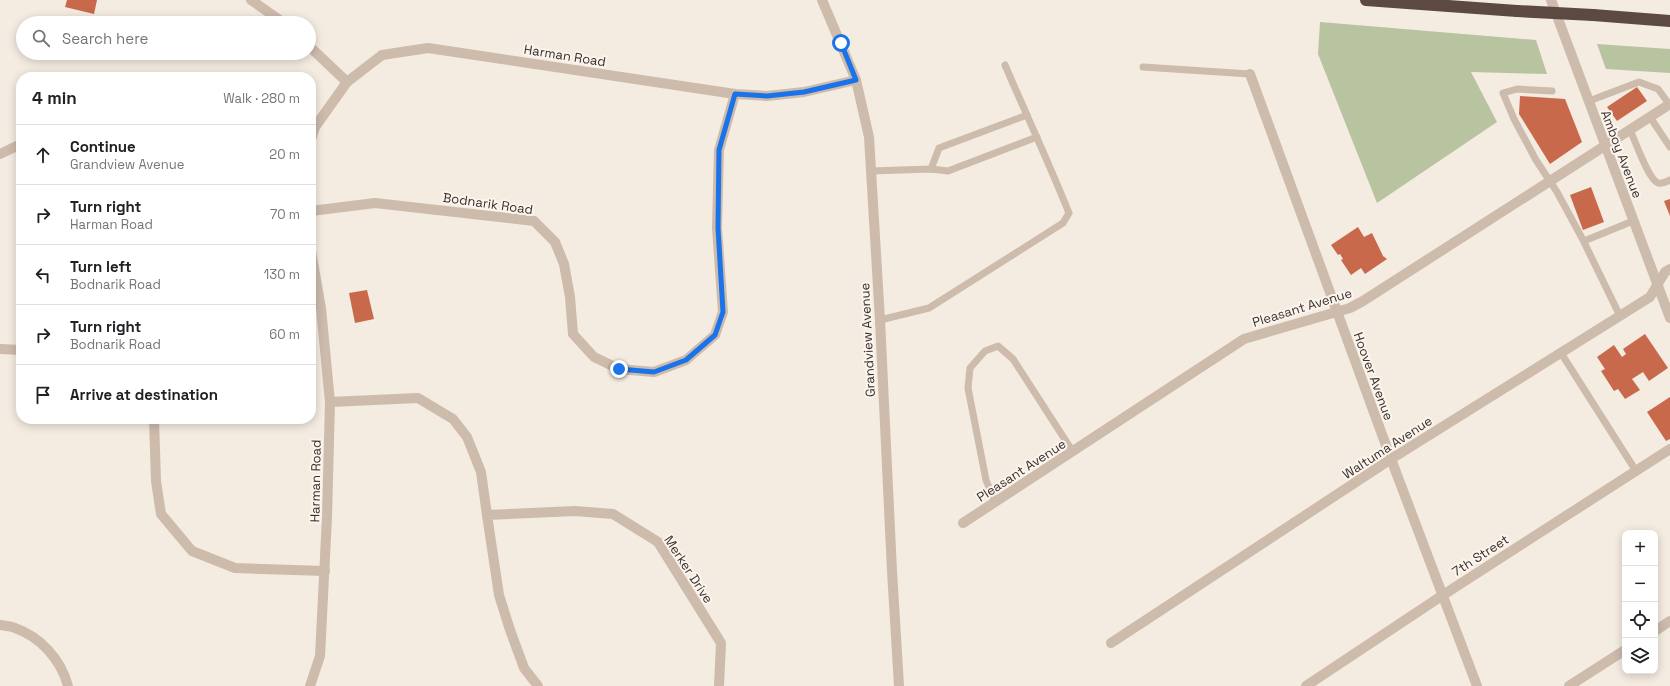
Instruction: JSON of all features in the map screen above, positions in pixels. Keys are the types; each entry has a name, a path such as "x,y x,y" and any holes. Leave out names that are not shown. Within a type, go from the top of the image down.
{"highway":[{"path":"1366,0 1670,21"}],"street":[{"path":"251,0 274,16"},
{"name":"Grandview Avenue","path":"822,0 856,80 869,137 899,686"},
{"name":"Amboy Avenue","path":"1551,0 1670,318"},
{"name":"Harman Road","path":"316,126 347,82 382,55 428,48 735,94 767,96 804,92 856,80"},
{"path":"316,53 347,82"},
{"name":"Hoover Avenue","path":"1250,74 1391,459 1477,686"},
{"name":"Bodnarik Road","path":"316,210 375,203 534,221 555,242 564,264 570,297 573,334 594,358 619,369 654,372 686,360 715,335 723,312 718,228 719,150 735,94"},
{"name":"Pleasant Avenue","path":"963,523 1244,339 1350,308 1363,301 1670,104"},
{"path":"0,154 16,146"},
{"name":"Waltuma Avenue","path":"1111,643 1391,459 1650,297 1665,272 1670,269"},
{"name":"Harman Road","path":"310,686 320,656 325,571 330,402 321,308 316,280"},
{"path":"0,349 16,350"},
{"path":"330,402 418,398 453,419 467,437 481,472 499,595 524,668 538,686"},
{"path":"154,424 156,481 161,514 192,551 235,568 325,571"},
{"name":"7th Street","path":"1306,686 1443,595 1670,449"},
{"name":"Merker Drive","path":"487,515 575,511 613,514 658,542 720,643 719,686"},
{"path":"0,625 16,628 40,642 52,653 66,676 68,686"},
{"path":"1658,630 1669,626"},
{"path":"1569,686 1622,652"}],"lane":[{"path":"880,320 929,308 1063,223 1069,213 1045,153 1005,65"},
{"path":"1143,67 1250,74"},
{"path":"1589,101 1639,82 1658,89 1670,104"},
{"path":"1552,91 1516,89 1503,93 1536,160 1584,241 1620,316"},
{"path":"931,169 940,148 1027,115"},
{"path":"1650,117 1670,147"},
{"path":"1630,130 1651,176 1657,182 1663,184 1670,180"},
{"path":"871,171 931,169 948,171 1037,138"},
{"path":"1584,241 1633,221"},
{"path":"995,503 986,480 968,388 970,368 985,351 998,346 1013,360 1073,452"},
{"path":"1561,353 1636,471"}],"green space":[{"path":"1320,22 1536,40 1547,74 1471,72 1497,122 1377,203 1318,54"},
{"path":"1597,44 1670,49 1670,73 1606,69"}],"building":[{"path":"67,0 97,0 94,14 65,7"},
{"path":"1637,87 1647,101 1617,121 1607,107"},
{"path":"1520,96 1565,99 1582,142 1550,164 1519,114"},
{"path":"1591,187 1604,222 1583,230 1570,195"},
{"path":"1670,199 1670,216 1664,201"},
{"path":"1358,227 1364,237 1372,233 1383,256 1387,259 1365,274 1361,268 1351,275 1341,260 1343,259 1340,254 1338,255 1331,245"},
{"path":"367,290 374,319 355,323 349,293"},
{"path":"1645,334 1668,368 1649,381 1643,372 1632,379 1640,390 1625,399 1618,389 1614,391 1601,371 1605,369 1597,357 1614,345 1622,357 1626,354 1623,349"},
{"path":"1670,397 1670,439 1666,441 1647,412"}],"route":[{"path":"619,369 654,372 686,360 715,335 723,312 718,228 719,150 735,94 767,96 804,92 856,80 841,43"}]}
